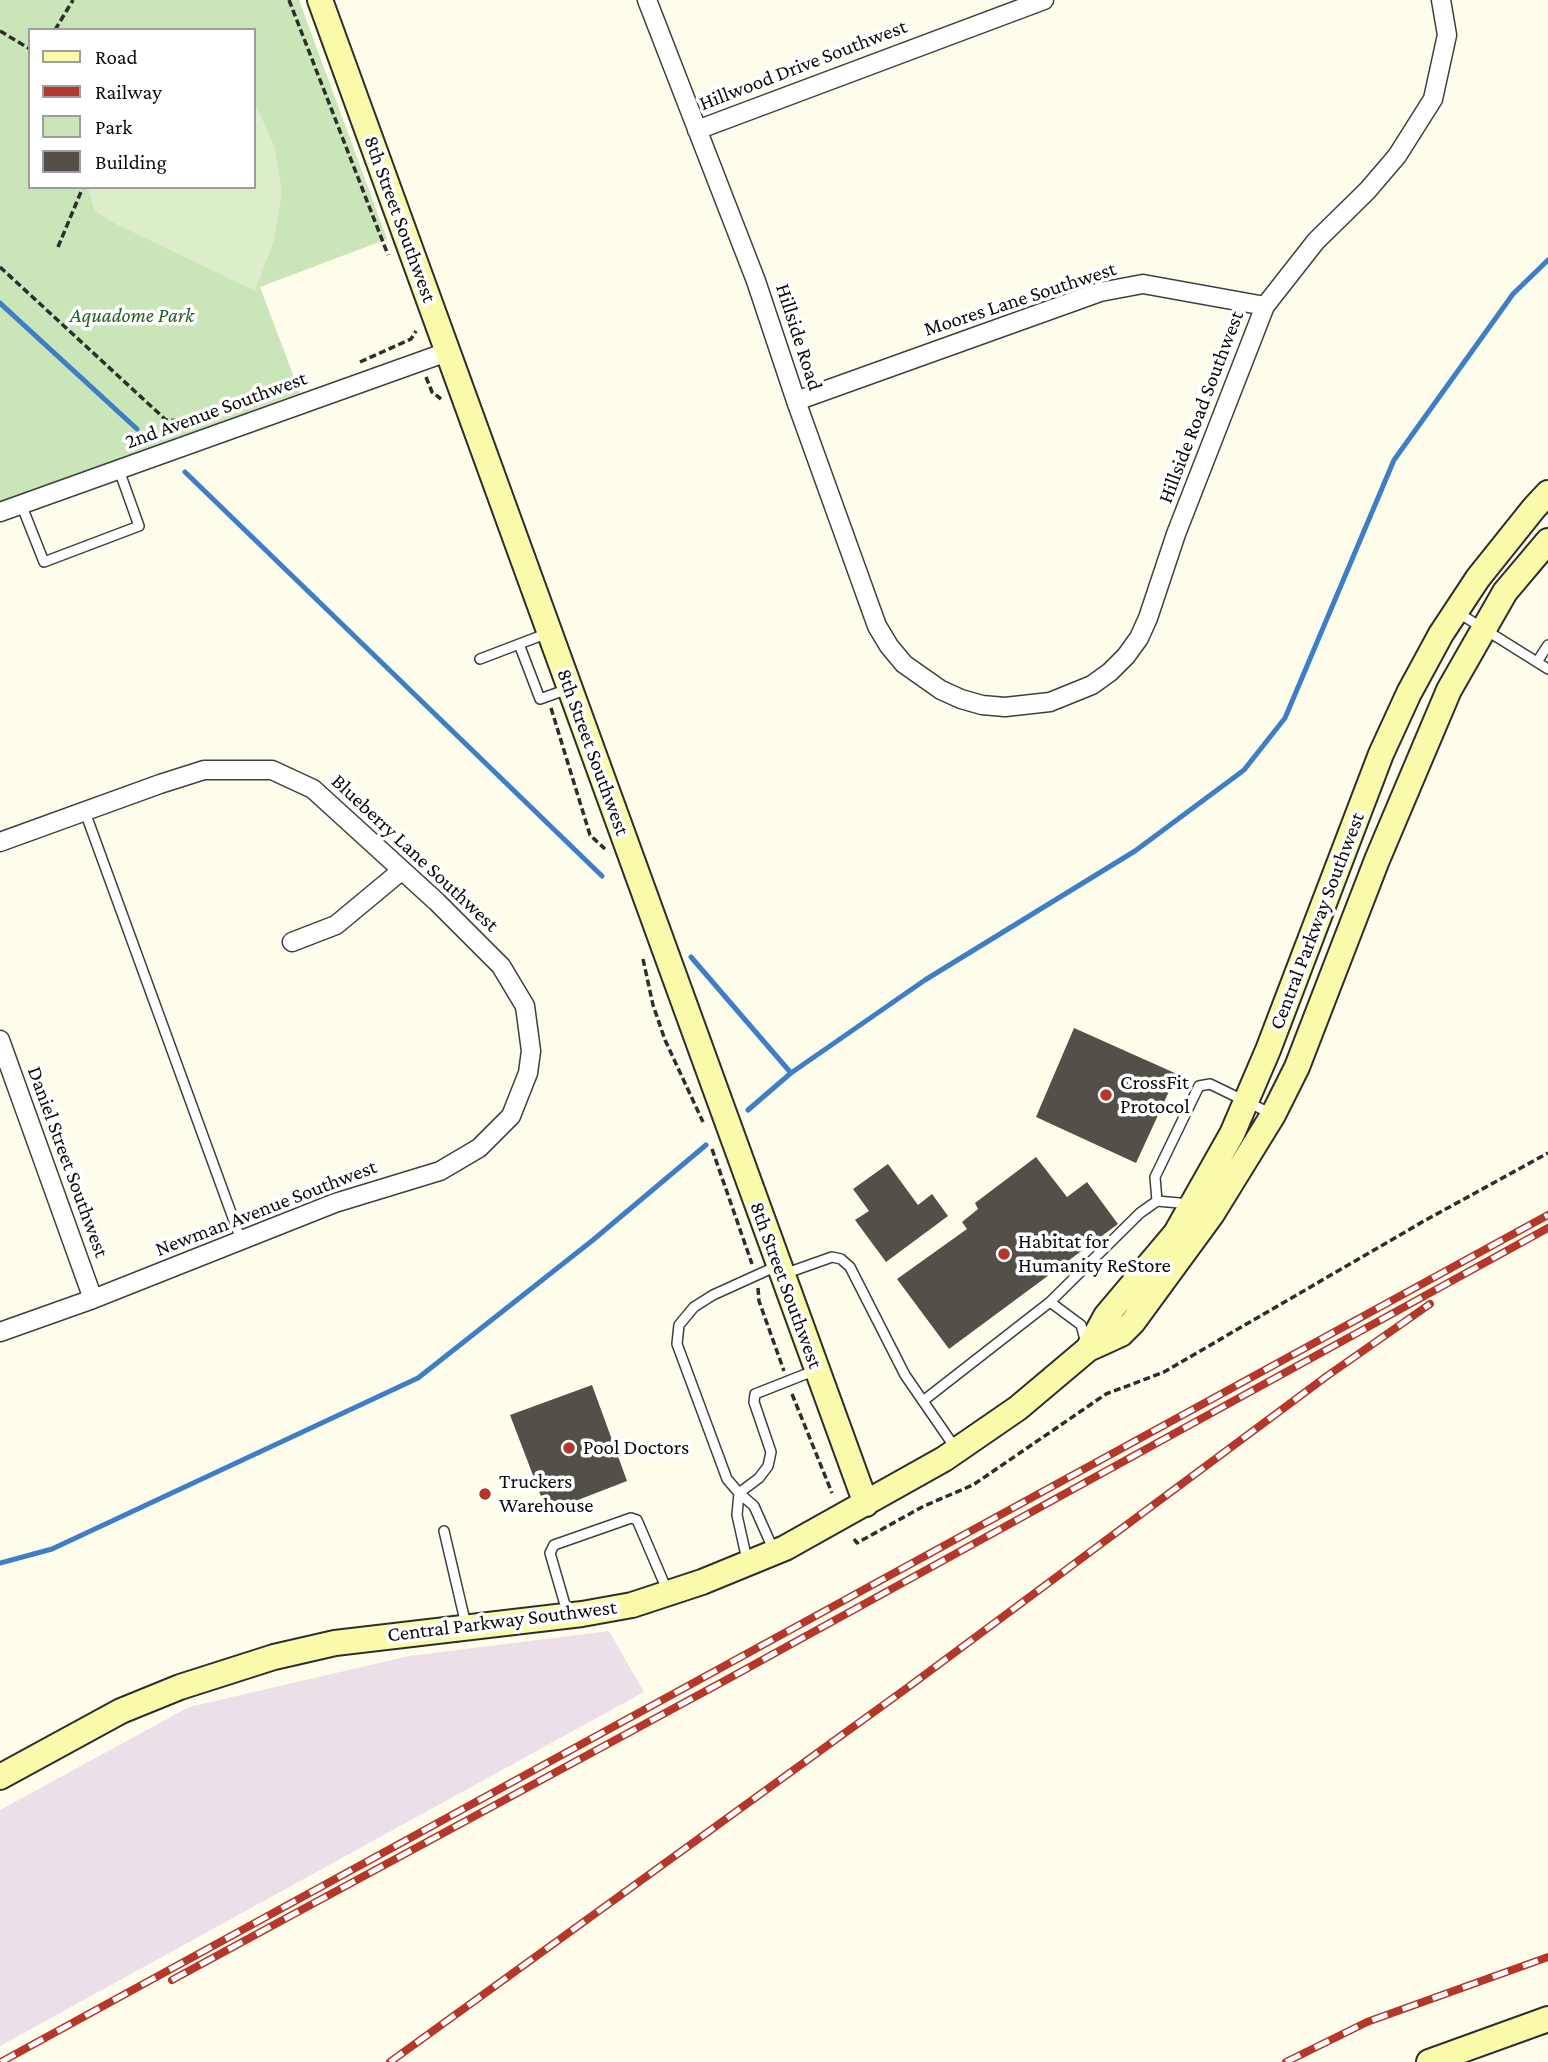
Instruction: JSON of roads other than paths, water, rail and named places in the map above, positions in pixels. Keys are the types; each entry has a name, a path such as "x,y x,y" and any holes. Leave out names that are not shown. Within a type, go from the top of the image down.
{"street":[{"name":"8th Street Southwest","path":"320,0 549,632 559,692 717,1095 866,1504"},
{"name":"Hillside Road","path":"648,0 756,281 877,626 889,646 921,678"},
{"name":"Hillwood Drive Southwest","path":"697,130 1044,0"},
{"name":"Hillside Road Southwest","path":"921,678 941,690 972,702 1027,706 1071,695 1092,685 1126,656 1149,618 1176,534 1265,306 1316,241 1367,191 1397,156 1433,99 1447,35 1441,0"},
{"name":"Moores Lane Southwest","path":"796,401 1100,292 1143,284 1265,306"},
{"name":"2nd Avenue Southwest","path":"0,512 447,352"},
{"name":"Central Parkway Southwest","path":"1088,1349 1106,1316 1176,1233 1232,1134 1381,754 1409,693 1478,578 1548,493"},
{"name":"Central Parkway Southwest","path":"0,1777 121,1712 180,1687 274,1657 335,1643 569,1616 632,1605 748,1563 775,1552 866,1504 957,1450 1018,1408 1088,1349 1121,1334 1133,1322 1212,1214 1273,1115 1297,1067 1377,860 1449,690 1505,592 1548,541"},
{"name":"Blueberry Lane Southwest","path":"0,842 159,783 204,770 272,770 313,789 437,902 501,966 525,1006 531,1051"},
{"path":"292,942 336,925 401,871"},
{"name":"Daniel Street Southwest","path":"0,1040 93,1299"},
{"name":"Newman Avenue Southwest","path":"0,1332 93,1299 335,1203 440,1171 479,1148 511,1116 528,1073 531,1051"},
{"path":"1429,2062 1548,2019"}],"lane":[{"path":"21,504 44,562 138,526 119,470"},
{"path":"1456,611 1548,669"},
{"path":"480,660 549,632"},
{"path":"519,644 540,699 559,692"},
{"path":"1537,662 1548,645"},
{"path":"85,811 241,1240"},
{"path":"1157,1202 1155,1177 1199,1086 1210,1084 1273,1115"},
{"path":"923,1401 1050,1302 1140,1213 1157,1202 1193,1205"},
{"path":"775,1552 754,1506 727,1479 677,1344 680,1325 694,1307 713,1295 755,1276 832,1257 841,1259 850,1266 905,1375 957,1450"},
{"path":"1050,1302 1081,1325 1088,1349"},
{"path":"748,1563 737,1515 739,1493 759,1478 768,1466 771,1452 754,1402 755,1394 817,1369"},
{"path":"569,1616 550,1553 554,1545 631,1518 637,1520 668,1593"},
{"path":"444,1531 467,1628"}],"waterway":[{"path":"748,1110 791,1073 925,980 1135,851 1244,770 1285,718 1394,460 1513,294 1548,260"},
{"path":"0,303 137,429"},
{"path":"185,472 602,876"},
{"path":"691,957 791,1073"},
{"path":"0,1563 52,1549 418,1378 593,1240 706,1145"}],"railway":[{"path":"1,2062 1548,1215"},
{"path":"172,1980 726,1680 1548,1228"},
{"path":"390,2062 907,1688 1327,1376 1430,1304"},
{"path":"1286,2062 1367,2022 1548,1957"}],"place":[{"name":"CrossFit Protocol","path":"1106,1095"},
{"name":"Habitat for Humanity ReStore","path":"1004,1254"},
{"name":"Pool Doctors","path":"569,1448"},
{"name":"Truckers Warehouse","path":"485,1494"}],"park label":[{"name":"Aquadome Park","path":"132,316"}]}
